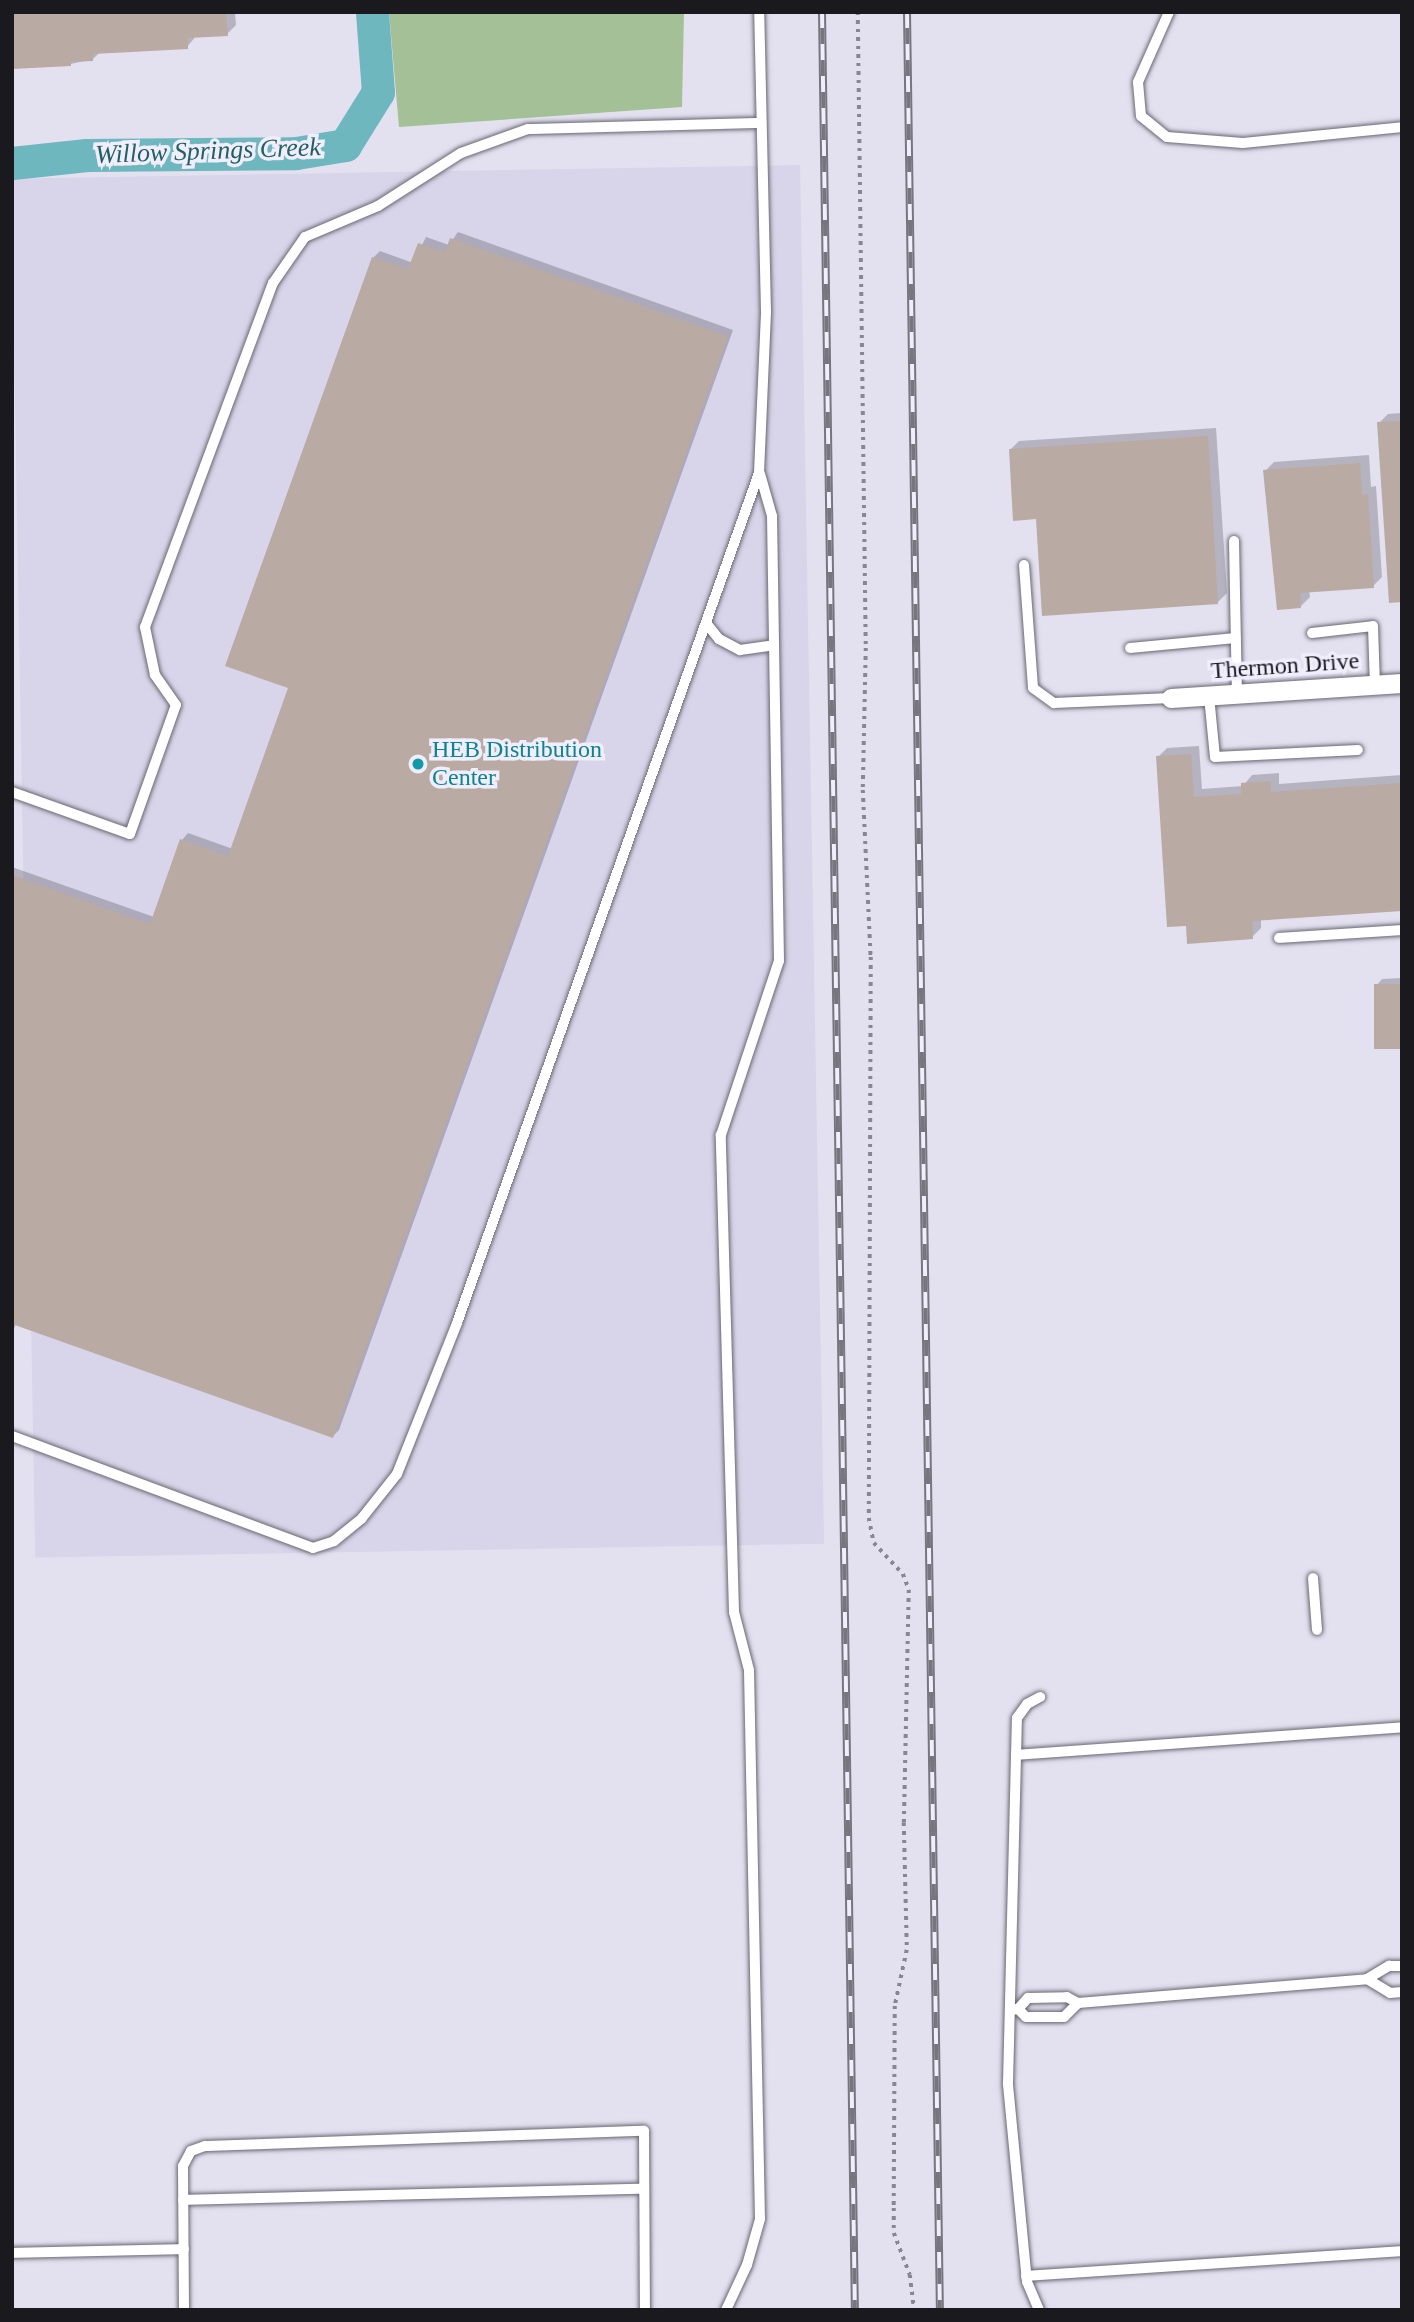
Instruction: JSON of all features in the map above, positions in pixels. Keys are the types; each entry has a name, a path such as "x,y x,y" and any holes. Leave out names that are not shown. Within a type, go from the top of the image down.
{"street":[{"name":"Thermon Drive","path":"1171,698 1402,683"}],"lane":[{"path":"12,1436 313,1548 334,1541 362,1518 397,1474 418,1426 759,473 766,312 759,12"},
{"path":"1169,12 1138,82 1141,116 1167,136 1243,143 1402,127"},
{"path":"12,792 131,834 176,705 156,675 145,626 273,283 305,237 378,206 461,153 528,129 760,123"},
{"path":"726,2310 747,2266 760,2219 749,1670 734,1612 721,1135 779,961 772,516 759,473"},
{"path":"1234,541 1237,694"},
{"path":"1024,565 1033,688 1054,703 1171,698"},
{"path":"706,624 719,639 740,650 774,645"},
{"path":"1312,633 1373,626 1375,685"},
{"path":"1130,649 1236,638"},
{"path":"1209,696 1215,757 1358,750"},
{"path":"1279,939 1402,930"},
{"path":"1313,1578 1317,1630"},
{"path":"1039,2310 1026,2276 1007,2083 1014,2009 1017,1717 1027,1704 1040,1698"},
{"path":"1016,1755 1402,1727"},
{"path":"1014,2009 1028,1998 1067,1997 1078,2003 1367,1979 1389,1966 1402,1966"},
{"path":"1367,1979 1390,1993 1402,1992"},
{"path":"1014,2009 1026,2017 1064,2017 1078,2003"},
{"path":"184,2310 183,2166 191,2151 205,2146 643,2131 645,2310"},
{"path":"183,2200 644,2189"},
{"path":"12,2253 184,2249"},
{"path":"1026,2276 1402,2251"}],"path":[{"path":"858,12 866,648 863,790 871,970 870,1518 874,1544 903,1574 909,1590 904,1823 907,1950 895,2006 894,2233 910,2275 914,2310"}],"shaded area":[{"path":"800,165 824,1544 35,1558 12,179"}],"green space":[{"path":"389,12 684,12 682,107 399,127"}],"building":[{"path":"12,12 226,12 228,36 188,38 188,49 93,54 93,61 71,62 71,66 12,69"},
{"name":"HEB Distribution Center","path":"450,238 728,336 333,1438 12,1324 12,875 150,924 180,839 228,856 288,688 225,666 372,257 408,269 418,243 445,252"},
{"path":"1402,421 1402,602 1389,603 1377,422"},
{"path":"1208,436 1218,604 1042,616 1036,519 1013,521 1009,449"},
{"path":"1360,463 1362,495 1368,494 1374,588 1300,593 1301,608 1277,610 1263,470"},
{"path":"1191,754 1194,797 1241,794 1241,783 1270,781 1271,792 1402,783 1402,911 1252,921 1253,939 1187,944 1186,926 1167,927 1156,756"},
{"path":"1374,984 1402,984 1402,1049 1374,1049"}],"waterway":[{"name":"Willow Springs Creek","path":"12,163 87,155 296,153 345,145 378,92 372,12"}],"railway":[{"path":"822,12 855,2310"},
{"path":"907,12 940,2310"}],"place":[{"name":"HEB Distribution Center","path":"418,764"}]}
